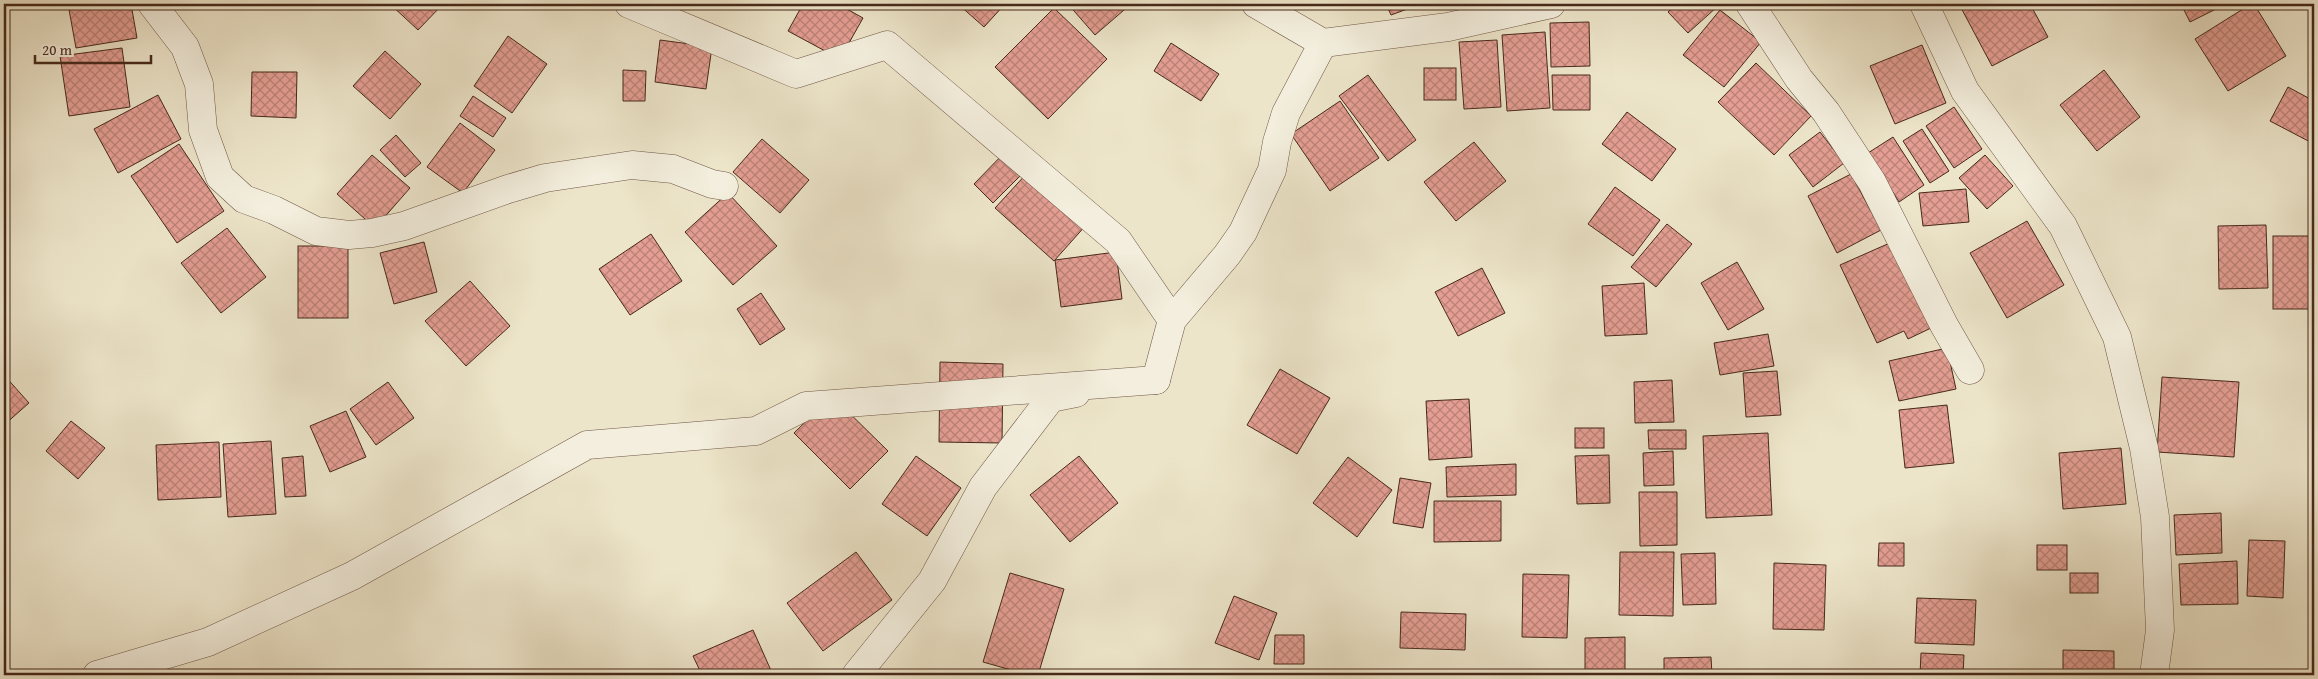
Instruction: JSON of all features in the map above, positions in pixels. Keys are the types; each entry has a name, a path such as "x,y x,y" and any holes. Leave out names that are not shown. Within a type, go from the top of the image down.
{"street":[{"path":"152,4 185,47 199,84 203,130 220,177 244,200 274,210 316,231 350,235 372,233 404,226 499,192 545,178 624,166 673,169 712,184 724,186"},
{"path":"630,4 796,74 888,45 1118,241 1172,320"},
{"path":"1256,4 1324,44 1448,27 1551,4"},
{"path":"1750,4 1799,79 1826,112 1872,182 1944,325 1970,370"},
{"path":"1924,4 1965,91 2063,226 2117,337 2144,448 2155,517 2160,630 2154,675"},
{"path":"1156,380 1172,320 1227,255 1243,232 1272,170 1277,142 1286,113 1324,44"},
{"path":"97,675 208,642 352,576 587,445 756,431 806,406 1156,380"},
{"path":"856,675 932,581 983,486 1051,398 1156,380"}],"building":[{"path":"68,4 131,4 137,38 76,48"},
{"path":"390,4 443,4 418,30"},
{"path":"803,4 838,4 863,18 840,59 788,31"},
{"path":"958,4 1005,4 984,27"},
{"path":"1068,4 1131,4 1095,35"},
{"path":"1386,4 1421,4 1391,15"},
{"path":"1677,4 1716,4 1718,6 1688,33 1668,12"},
{"path":"1959,4 2030,4 2048,37 1992,66"},
{"path":"2181,4 2226,4 2190,22"},
{"path":"2251,4 2254,4 2286,56 2228,91 2195,39"},
{"path":"1054,8 1107,59 1048,119 995,67"},
{"path":"1720,10 1761,42 1724,87 1683,55"},
{"path":"1589,22 1590,66 1551,67 1550,23"},
{"path":"1545,32 1550,108 1507,111 1502,35"},
{"path":"508,36 547,64 512,113 474,86"},
{"path":"660,40 712,47 706,89 655,82"},
{"path":"1497,40 1501,107 1464,109 1459,42"},
{"path":"1171,43 1219,74 1201,101 1154,71"},
{"path":"1922,45 1946,103 1895,124 1870,66"},
{"path":"122,48 130,107 69,116 60,56"},
{"path":"385,51 421,84 390,119 353,86"},
{"path":"1756,63 1811,116 1774,155 1718,102"},
{"path":"1424,68 1456,68 1456,100 1424,100"},
{"path":"623,70 646,71 645,101 623,101"},
{"path":"2104,70 2140,117 2097,151 2060,105"},
{"path":"252,72 297,72 296,118 251,116"},
{"path":"1368,75 1416,140 1388,161 1339,96"},
{"path":"1552,75 1590,75 1590,110 1553,110"},
{"path":"2288,87 2314,101 2314,144 2270,121"},
{"path":"158,95 181,139 118,173 94,129"},
{"path":"473,96 506,118 493,137 460,116"},
{"path":"1340,101 1379,158 1330,191 1291,134"},
{"path":"1954,107 1982,149 1954,168 1926,126"},
{"path":"1627,112 1676,149 1652,181 1602,144"},
{"path":"460,123 495,150 463,193 427,167"},
{"path":"1922,129 1949,171 1930,183 1903,141"},
{"path":"1820,132 1844,163 1813,187 1789,155"},
{"path":"396,135 421,163 405,177 380,150"},
{"path":"1893,137 1924,185 1899,202 1868,153"},
{"path":"762,139 809,180 780,213 733,172"},
{"path":"1474,142 1506,181 1456,221 1424,182"},
{"path":"179,144 224,211 177,243 131,176"},
{"path":"1007,150 1027,169 993,203 974,184"},
{"path":"372,155 410,188 375,228 337,194"},
{"path":"1985,155 2013,186 1987,209 1959,178"},
{"path":"1029,171 1087,224 1054,261 995,208"},
{"path":"1851,174 1881,230 1837,253 1808,196"},
{"path":"1615,187 1660,220 1633,256 1588,224"},
{"path":"1966,189 1969,222 1923,226 1919,193"},
{"path":"728,193 777,246 733,285 685,232"},
{"path":"2027,221 2064,285 2007,318 1970,253"},
{"path":"1667,224 1692,244 1656,287 1631,267"},
{"path":"2266,225 2268,288 2219,289 2218,226"},
{"path":"227,228 266,277 221,313 181,263"},
{"path":"651,234 682,281 630,315 599,269"},
{"path":"2273,236 2314,236 2314,309 2273,309"},
{"path":"424,242 437,292 394,304 380,253"},
{"path":"1892,242 1931,328 1908,339 1904,331 1877,343 1840,265"},
{"path":"298,246 348,246 348,318 298,318"},
{"path":"1116,252 1122,299 1061,307 1055,260"},
{"path":"1737,262 1764,309 1728,330 1701,283"},
{"path":"1482,268 1505,313 1458,336 1435,292"},
{"path":"470,281 510,326 466,366 425,321"},
{"path":"1644,283 1647,334 1605,336 1602,286"},
{"path":"761,293 785,329 760,345 737,309"},
{"path":"1768,334 1774,366 1720,375 1714,343"},
{"path":"1947,348 1956,389 1899,401 1889,361"},
{"path":"940,362 1003,364 1002,443 939,442"},
{"path":"1280,369 1330,398 1297,454 1247,425"},
{"path":"1777,371 1781,415 1746,417 1743,373"},
{"path":"4,375 29,403 4,425"},
{"path":"2162,377 2239,382 2234,457 2157,452"},
{"path":"1672,380 1674,422 1635,423 1634,382"},
{"path":"388,382 414,418 376,445 350,409"},
{"path":"832,396 888,451 850,489 794,433"},
{"path":"1469,399 1472,457 1429,460 1426,401"},
{"path":"1947,405 1954,463 1905,468 1899,410"},
{"path":"346,411 366,457 330,472 310,426"},
{"path":"71,421 105,448 78,479 46,451"},
{"path":"1575,428 1604,428 1604,448 1575,448"},
{"path":"1648,430 1686,430 1686,449 1649,449"},
{"path":"1768,433 1772,515 1706,518 1703,436"},
{"path":"271,441 276,514 228,517 223,444"},
{"path":"219,442 221,497 158,500 156,445"},
{"path":"2121,448 2126,504 2063,509 2059,453"},
{"path":"1673,451 1674,485 1644,486 1643,453"},
{"path":"1609,455 1610,503 1577,504 1575,456"},
{"path":"303,456 306,496 285,497 282,458"},
{"path":"916,456 961,488 927,536 882,504"},
{"path":"1079,456 1118,503 1070,542 1030,495"},
{"path":"1348,457 1392,490 1357,537 1313,503"},
{"path":"1516,464 1516,495 1447,497 1446,467"},
{"path":"1400,478 1431,483 1423,528 1393,523"},
{"path":"1639,492 1677,492 1677,545 1640,546"},
{"path":"1434,501 1501,501 1501,541 1434,542"},
{"path":"2221,513 2222,553 2176,555 2174,515"},
{"path":"2249,540 2285,541 2283,598 2247,596"},
{"path":"1879,543 1904,543 1904,566 1878,566"},
{"path":"2037,545 2067,545 2067,570 2037,570"},
{"path":"856,552 892,600 823,651 787,603"},
{"path":"1620,552 1674,552 1673,616 1619,615"},
{"path":"1715,553 1716,604 1683,605 1681,554"},
{"path":"2237,561 2238,604 2181,605 2179,564"},
{"path":"1774,563 1826,565 1824,630 1773,629"},
{"path":"1010,573 1064,589 1038,675 1029,675 983,662"},
{"path":"2070,573 2098,573 2098,593 2070,593"},
{"path":"1523,574 1569,575 1567,638 1522,637"},
{"path":"1234,596 1277,613 1259,660 1215,643"},
{"path":"1917,598 1976,600 1974,645 1915,643"},
{"path":"1401,612 1466,614 1465,650 1400,648"},
{"path":"753,630 773,675 702,675 693,656"},
{"path":"1275,635 1304,635 1304,664 1274,664"},
{"path":"1625,637 1625,675 1585,675 1585,638"},
{"path":"2063,650 2114,651 2114,675 2063,675"},
{"path":"1921,653 1964,655 1963,675 1920,675"},
{"path":"1711,657 1712,675 1664,675 1664,658"}]}
